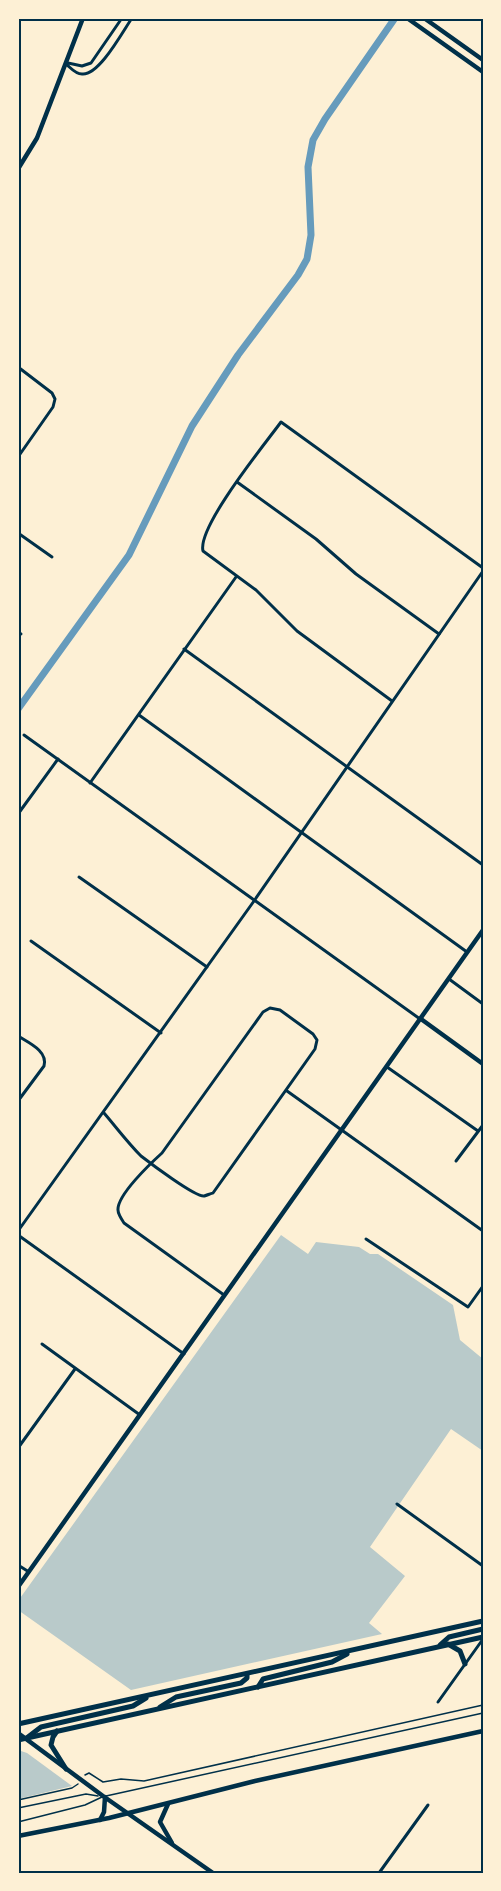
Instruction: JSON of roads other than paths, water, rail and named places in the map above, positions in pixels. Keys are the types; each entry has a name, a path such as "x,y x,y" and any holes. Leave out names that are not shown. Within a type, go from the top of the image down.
{"highway":[{"path":"18,1724 483,1622"},
{"path":"439,1646 449,1637 483,1629"},
{"path":"18,1740 483,1638"},
{"path":"448,1644 463,1654 465,1664"},
{"path":"258,1687 262,1679 332,1662 353,1650"},
{"path":"156,1710 176,1697 241,1683 247,1678 247,1674"},
{"path":"26,1739 41,1727 133,1706 153,1695"},
{"path":"57,1731 51,1745 66,1770"}],"street":[{"path":"18,169 38,138 83,18"},
{"path":"65,63 82,66 91,63 122,18"},
{"path":"65,63 75,72 81,74 91,72 101,63 132,18"},
{"path":"424,18 483,60"},
{"path":"408,19 483,72"},
{"path":"18,367 52,393 55,399 53,407 18,457"},
{"path":"184,1354 18,1233 348,767 483,570 281,422 237,482 213,520 202,546 203,551 267,600 297,631 392,701"},
{"path":"237,482 316,539 356,574 439,634"},
{"path":"18,533 52,557"},
{"path":"90,783 236,577"},
{"path":"184,649 483,865"},
{"path":"139,715 467,952"},
{"path":"24,735 483,1064"},
{"path":"18,814 58,759"},
{"path":"80,877 207,968"},
{"path":"18,1587 483,930"},
{"path":"31,941 161,1033"},
{"path":"449,979 483,1004"},
{"path":"104,1113 141,1155 152,1163 196,1195 205,1197 213,1193 286,1091 315,1049 317,1040 313,1034 280,1010 270,1008 263,1012 162,1153 152,1163 136,1178 120,1202 118,1211 124,1223 224,1295"},
{"path":"18,1035 42,1053 45,1060 44,1066 18,1101"},
{"path":"387,1067 478,1131"},
{"path":"286,1091 483,1231"},
{"path":"456,1161 483,1125"},
{"path":"366,1239 468,1307 483,1286"},
{"path":"42,1344 141,1415"},
{"path":"18,1448 75,1368"},
{"path":"18,1437 23,1441"},
{"path":"397,1504 483,1566"},
{"path":"18,1565 28,1572"},
{"path":"438,1702 483,1638"},
{"path":"18,1836 127,1814 255,1781 483,1731"},
{"path":"18,1733 127,1814 213,1873"},
{"path":"100,1820 104,1812 104,1797"},
{"path":"168,1804 160,1817 160,1822 174,1845"},
{"path":"379,1873 428,1805"}],"lane":[{"path":"18,1822 104,1797 483,1713"},
{"path":"18,1808 86,1794 104,1797"}],"waterway":[{"path":"18,709 129,555 192,426 238,355 298,275 307,259 311,235 308,167 313,140 395,18"}]}
